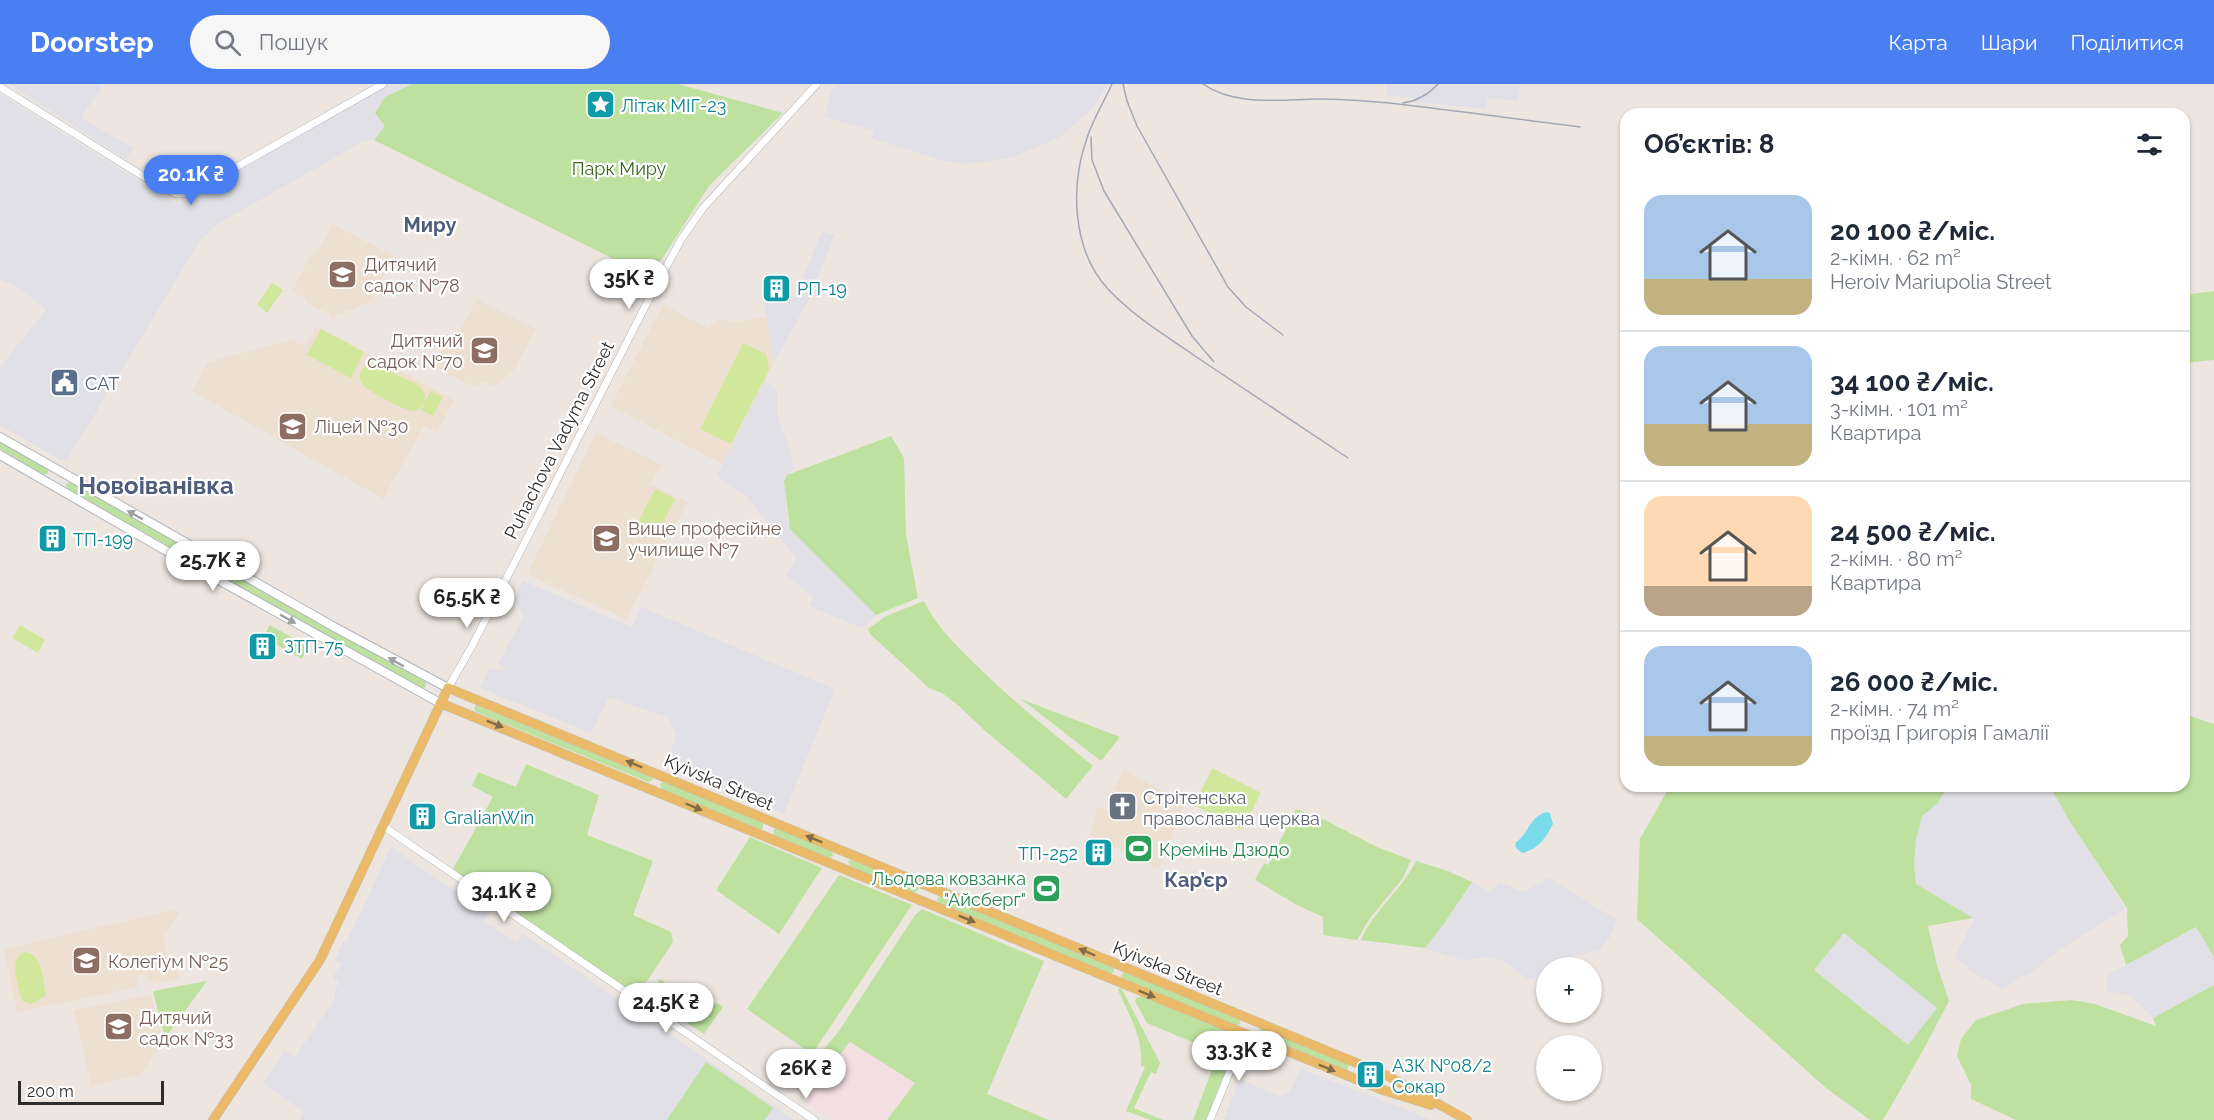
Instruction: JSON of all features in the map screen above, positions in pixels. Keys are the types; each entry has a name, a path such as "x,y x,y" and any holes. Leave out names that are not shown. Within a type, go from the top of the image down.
{"main road":[{"name":"Kyivska Street","path":"0,437 364,644 448,688 1388,1076 1467,1120"},
{"name":"Kyivska Street","path":"0,455 440,703 1379,1089 1447,1110"},
{"path":"45,482 53,468"},
{"path":"57,488 65,475"},
{"name":"Puhachova Vadyma Street","path":"213,1120 320,960 448,688"},
{"path":"653,790 659,775"},
{"path":"764,836 770,821"},
{"path":"835,864 841,850"},
{"path":"920,900 926,886"},
{"path":"1114,979 1119,966"},
{"path":"1245,1034 1251,1019"}],"street":[{"path":"0,87 157,185 177,194 185,194 199,189 383,84"},
{"name":"Puhachova Vadyma Street","path":"448,688 472,646 652,291 682,238 711,198 817,84"},
{"path":"383,826 814,1120"},
{"path":"1210,1120 1245,1034"}],"shaded area":[{"path":"9,84 104,84 81,118 133,148 126,159"},
{"path":"390,84 412,84 385,97 385,126 374,140 362,142 216,225 200,241 67,460 62,461 0,425 0,367 46,310 19,288 0,279 0,94 171,201 180,204"},
{"path":"837,84 1108,84 1095,106 1059,138 1013,157 967,164 940,160 871,138 874,131 824,117 831,92"},
{"path":"1387,84 1520,84 1518,101 1487,98 1486,109 1414,102 1413,98 1386,95"},
{"name":"Дитячий садок №78","path":"332,224 394,256 371,301 350,311 348,309 340,315 335,315 333,319 292,291 310,257 317,254"},
{"path":"822,231 835,235 807,303 774,363 764,304 768,294 777,298 781,291 795,297"},
{"name":"Дитячий садок №70","path":"477,299 536,329 514,370 494,387 485,382 474,387 434,366 451,334 461,328"},
{"name":"Вище професійне училище №7","path":"663,304 709,329 711,325 715,326 719,318 733,322 766,317 774,363 722,464 611,406"},
{"path":"316,326 454,400 437,432 424,426 383,499 192,391 208,362 292,340 306,346"},
{"path":"764,381 777,389 777,413 794,468 784,481 788,525 876,615 862,628 808,606 814,598 786,575 796,558 746,496 717,475"},
{"name":"Вище професійне училище №7","path":"596,433 661,464 651,484 688,502 626,619 527,574"},
{"path":"523,581 632,627 641,607 835,689 784,814 666,765 676,737 669,718 609,697 591,733 480,688 489,669 504,670 505,668 498,664 524,616 514,599"},
{"path":"1124,770 1185,802 1159,869 1089,834 1097,806 1122,818 1132,798 1113,789"},
{"path":"1944,792 2054,792 2125,909 2057,951 2036,969 2003,989 1975,974 1955,957 1973,918 1916,884 1914,864 1916,840 1922,816 1937,804"},
{"path":"391,847 455,891 458,888 491,911 484,921 516,943 523,934 795,1120 299,1120 304,1112 262,1083 285,1051 295,1057 335,998 335,989 339,983 333,977 341,964 335,960 343,942 347,941"},
{"path":"1549,878 1617,920 1610,937 1600,950 1570,957 1536,957 1536,977 1529,980 1501,960 1487,957 1465,961 1425,948 1472,882 1489,892 1500,882 1523,892"},
{"name":"Колегіум №25","path":"177,909 179,913 163,936 168,961 176,960 179,979 153,984 151,981 148,982 146,975 137,976 138,987 17,1012 4,949"},
{"path":"2197,927 2214,957 2214,985 2153,1018 2130,995 2106,991 2107,975"},
{"path":"1844,932 1938,1008 1908,1045 1814,970"},
{"name":"Дитячий садок №33","path":"151,995 163,1043 141,1075 91,1086 74,1010"},
{"path":"849,1041 915,1084 887,1120 832,1120 806,1102"},
{"path":"1301,1069 1430,1120 1224,1120 1239,1079 1280,1096 1289,1093"}],"green space":[{"name":"Парк Миру","path":"412,84 678,84 783,113 709,186 662,259 648,276 374,140 385,126 375,113 385,97"},
{"path":"272,282 283,290 267,313 257,305"},
{"path":"2214,291 2214,360 2190,362 2190,294"},
{"path":"321,329 364,352 351,378 307,355"},
{"path":"743,343 766,354 769,370 731,444 700,429"},
{"path":"373,363 420,386 425,395 424,403 431,391 443,397 433,416 421,410 424,404 415,410 408,410 365,387 360,380 361,372"},
{"path":"891,436 904,458 906,535 918,598 876,615 790,529 784,481 787,475"},
{"path":"0,440 48,469 48,473 43,475 0,449"},
{"path":"71,482 426,682 426,687 421,689 67,489 66,484"},
{"path":"655,489 675,499 655,538 635,528"},
{"path":"924,601 952,641 987,676 1093,766 1066,799 959,706 942,693 929,688 870,634 868,629 886,616"},
{"path":"20,625 45,640 38,653 12,638"},
{"path":"270,625 309,647 302,659 263,637"},
{"path":"1021,699 1120,737 1101,761"},
{"path":"476,705 653,777 653,780 648,782 476,712 474,708"},
{"path":"2190,716 2214,724 2214,957 2196,927 2126,965 2120,945 2128,936 2127,908 2067,817 2053,792 2190,792"},
{"path":"526,764 599,795 587,835 653,861 633,915 671,932 673,942 637,996 453,869 493,797 472,786 478,772 516,787"},
{"path":"1212,768 1261,793 1242,830 1194,805"},
{"path":"665,781 763,822 763,828 759,831 662,789 660,784"},
{"path":"1666,792 1944,792 1937,804 1922,816 1916,840 1914,864 1916,884 1973,918 1928,926 1937,965 1949,1001 1883,1120 1870,1120 1826,1088 1637,919 1640,839","holes":["1844,933 1937,1008 1908,1045 1814,970"]},
{"path":"1296,809 1317,816 1377,847 1411,860 1403,878 1370,918 1357,940 1323,935 1323,917 1297,905 1255,880 1264,863 1268,865"},
{"path":"777,828 832,850 833,856 829,859 774,836 773,831"},
{"path":"750,837 822,868 779,934 716,890"},
{"path":"853,858 917,885 919,889 914,893 850,866 848,861"},
{"path":"1416,861 1448,871 1472,882 1425,948 1361,940 1366,929 1403,882"},
{"path":"839,875 912,905 812,1054 747,1009"},
{"path":"940,895 1114,967 1114,972 1111,974 938,903 937,899"},
{"path":"922,909 1044,961 987,1094 1049,1120 887,1120 915,1083 850,1042 837,1058 824,1049 839,1031 915,915"},
{"path":"24,952 35,957 39,962 46,996 31,1004 22,1001 15,974 16,961"},
{"path":"1124,972 1239,1018 1240,1024 1237,1026 1123,979 1121,976"},
{"path":"660,979 703,1009 717,1003 723,1007 704,1034 658,1004 651,1006 645,1001"},
{"path":"207,981 165,1038 153,991"},
{"path":"2214,985 2214,1120 2016,1120 1971,1099 1971,1085 1957,1056 1961,1039 1976,1020 2023,1004 2072,1000 2095,1004 2156,1026 2153,1018"},
{"path":"1120,988 1160,1063 1156,1074 1151,1072 1134,1108 1163,1120 1150,1120 1126,1111 1145,1067 1141,1066 1138,1036 1118,990"},
{"path":"1142,996 1238,1037 1238,1043 1229,1065 1216,1060 1218,1053 1147,1023 1135,1001 1136,998"},
{"path":"1261,1028 1349,1064 1347,1071 1261,1035 1259,1032"},
{"path":"706,1062 773,1108 765,1120 667,1120"},
{"path":"1213,1067 1227,1072 1207,1120 1193,1120"}],"water":[{"path":"1550,813 1553,824 1541,842 1523,853 1516,847 1516,842 1540,814"}],"railway":[{"path":"1112,84 1089,131 1078,176 1077,197 1081,237 1096,273 1118,299 1150,325 1348,458"},
{"path":"1123,84 1137,126 1228,287 1246,307 1283,335"},
{"path":"1203,84 1216,91 1244,99 1329,99 1380,102 1580,127"},
{"path":"1403,103 1413,101 1431,91 1438,84"},
{"path":"1091,137 1092,160 1104,191 1192,336 1214,362"}],"place":[{"name":"Літак МІГ-23","path":"600,105"},
{"name":"Дитячий садок №78","path":"343,274"},
{"name":"РП-19","path":"776,288"},
{"name":"Дитячий садок №70","path":"484,350"},
{"name":"САТ","path":"64,383"},
{"name":"Ліцей №30","path":"293,426"},
{"name":"Вище професійне училище №7","path":"607,538"},
{"name":"ТП-199","path":"52,539"},
{"name":"ЗТП-75","path":"263,646"},
{"name":"Стрітенська православна церква","path":"1122,807"},
{"name":"GralianWin","path":"423,817"},
{"name":"Кремінь Дзюдо","path":"1138,849"},
{"name":"ТП-252","path":"1099,853"},
{"name":"Льодова ковзанка \"Айсберг\"","path":"1047,888"},
{"name":"Колегіум №25","path":"87,961"},
{"name":"Дитячий садок №33","path":"118,1027"},
{"name":"АЗК №08/2 Сокар","path":"1371,1075"}],"district":[{"name":"Миру","path":"430,225"},
{"name":"Новоіванівка","path":"156,485"},
{"name":"Кар’єр","path":"1196,880"}]}
